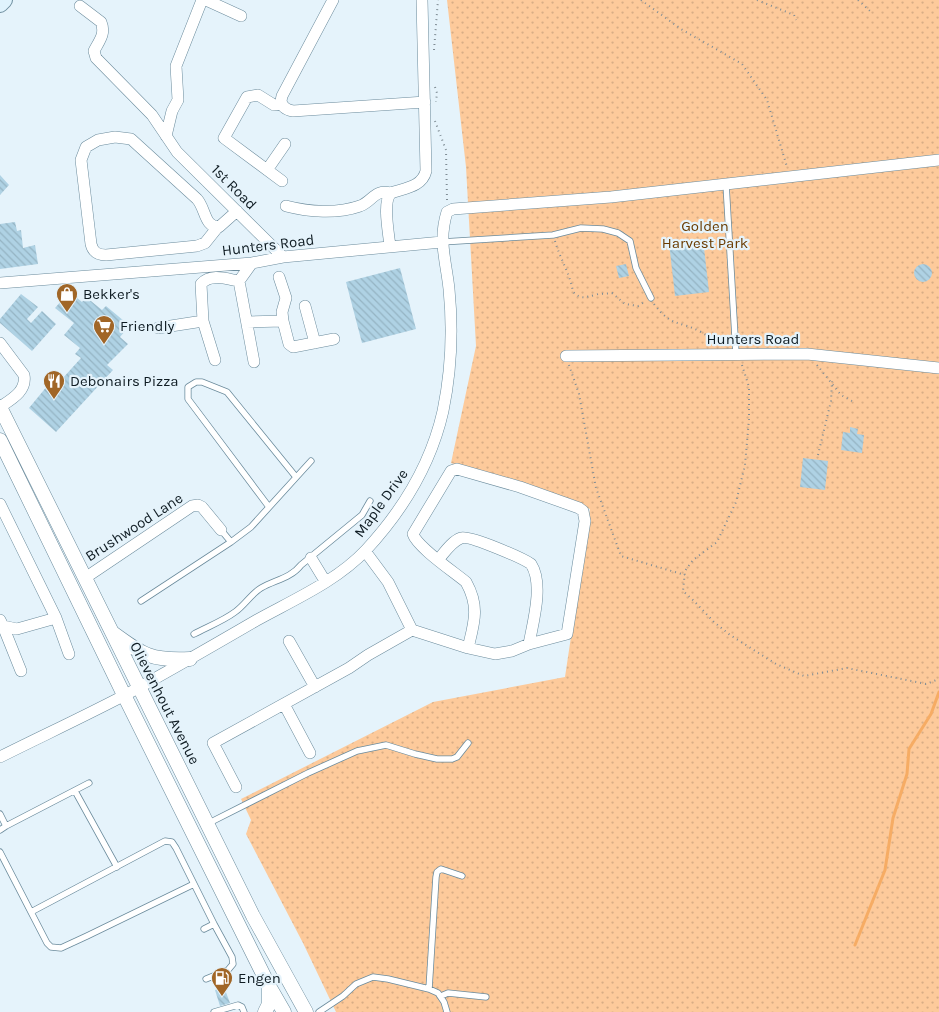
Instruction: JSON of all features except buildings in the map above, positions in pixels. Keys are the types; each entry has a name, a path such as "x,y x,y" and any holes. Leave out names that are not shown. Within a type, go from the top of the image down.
{"main road":[{"path":"0,4 4,0"}],"street":[{"path":"166,136 172,111 178,100 176,66 202,0"},
{"path":"206,0 241,16"},
{"path":"333,0 282,96 282,104 288,110 293,111 430,105"},
{"path":"286,206 307,211 342,209 362,205 375,194 391,193 416,185 424,178 430,105 422,0"},
{"name":"1st Road","path":"80,6 100,22 102,26 102,37 94,51 96,58 152,115 177,152 282,257"},
{"path":"282,104 274,105 258,95 247,96 224,138 282,181"},
{"path":"217,228 208,223 203,208 197,199 130,139 104,138 92,143 83,152 81,160 91,244 99,255 202,246 217,228 237,211"},
{"path":"267,170 285,144"},
{"path":"442,242 443,224 447,212 453,209 726,184 939,160"},
{"path":"390,247 386,206 391,193"},
{"name":"Hunters Road","path":"0,283 252,263 282,257 442,242"},
{"name":"Maple Drive","path":"1,753 139,688 326,581 365,551 399,509 423,469 434,444 443,411 448,386 451,326 449,289 442,242"},
{"path":"252,263 239,282 254,362"},
{"path":"215,360 203,321 202,282 221,277 239,282"},
{"path":"279,277 286,298 282,312 290,346 293,348 334,339"},
{"path":"305,306 315,343"},
{"path":"158,328 203,321"},
{"path":"246,322 284,321"},
{"path":"0,343 24,375 25,381 19,393 0,407"},
{"name":"Hunters Road","path":"566,356 807,354 939,368"},
{"name":"Olievenhout Avenue","path":"0,407 253,916 306,1012"},
{"path":"0,440 124,695 269,986 284,1012"},
{"path":"365,551 388,582 412,630 468,648 487,653 502,653 529,644 564,636 569,631 585,521 583,511 520,487 454,469 448,474 413,534 438,560 466,582 472,593 476,613 468,648"},
{"name":"Brushwood Lane","path":"85,578 192,506 198,505 202,507 221,530"},
{"path":"1,507 56,618 69,654"},
{"path":"438,560 456,540 464,537 531,564 535,571 538,591 529,644"},
{"path":"311,558 326,581"},
{"path":"1,624 17,629 56,618"},
{"path":"1,624 21,671"},
{"path":"236,787 213,743 315,687 412,630"},
{"path":"111,631 141,653 151,657 172,660 190,659"},
{"path":"289,641 315,687"},
{"path":"284,704 310,753"},
{"path":"265,1012 268,1004 269,986"}],"lane":[{"path":"726,184 736,354"},
{"path":"442,242 553,235 581,228 603,229 618,233 630,241 636,268 651,298"},
{"path":"269,507 188,399 188,387 196,382 202,382 227,392 296,477"},
{"path":"142,601 251,527 311,461"},
{"path":"194,634 236,611 259,589 289,576 362,515 370,501"},
{"path":"221,530 231,542"},
{"path":"207,824 308,773 357,751 386,745 429,757 452,759 457,757 468,742"},
{"path":"0,830 90,783"},
{"path":"75,791 117,867"},
{"path":"0,814 6,826"},
{"path":"31,912 165,842 172,842 232,958 233,964 228,970 206,979"},
{"path":"0,852 51,948 56,948 87,936 194,884"},
{"path":"429,989 437,872 441,869 462,876"},
{"path":"204,929 214,924"},
{"path":"319,1012 343,996 356,984 373,978 388,979 429,989 441,996 447,1012"},
{"path":"441,996 448,993 486,997"},
{"path":"214,1012 238,1005 242,1007 244,1012"}],"path":[{"path":"434,59 438,0"},
{"path":"641,0 682,29 742,64 767,100 789,177"},
{"path":"757,0 794,16 796,20"},
{"path":"858,0 870,11"},
{"path":"430,105 437,93 435,86"},
{"path":"435,114 435,121 446,150 447,212"},
{"path":"553,235 562,264 567,270 571,281 572,292 587,298 596,294 612,294 625,304 638,306"},
{"path":"651,298 666,318 700,331 736,354 742,362 749,386 749,419 745,465 736,502 717,542 693,560 685,571 683,591 714,622 776,664 804,676 846,668 926,684 939,679"},
{"path":"807,354 832,381 841,395 852,401"},
{"path":"566,356 579,394 596,488 621,556 685,575"},
{"path":"818,455 831,401 832,381"}],"green space":[{"name":"Golden Harvest Park","path":"447,0 939,0 939,1012 336,1012 303,943 246,834 251,820 241,799 433,702 565,677 590,509 451,463 476,346 466,167"}],"waterway":[{"path":"855,945 885,870 893,818 907,774 909,749 931,714 939,692"}],"place":[{"name":"Bekker's","path":"67,313"},
{"name":"Friendly","path":"104,345"},
{"name":"Debonairs Pizza","path":"54,400"},
{"name":"Engen","path":"222,997"}]}
